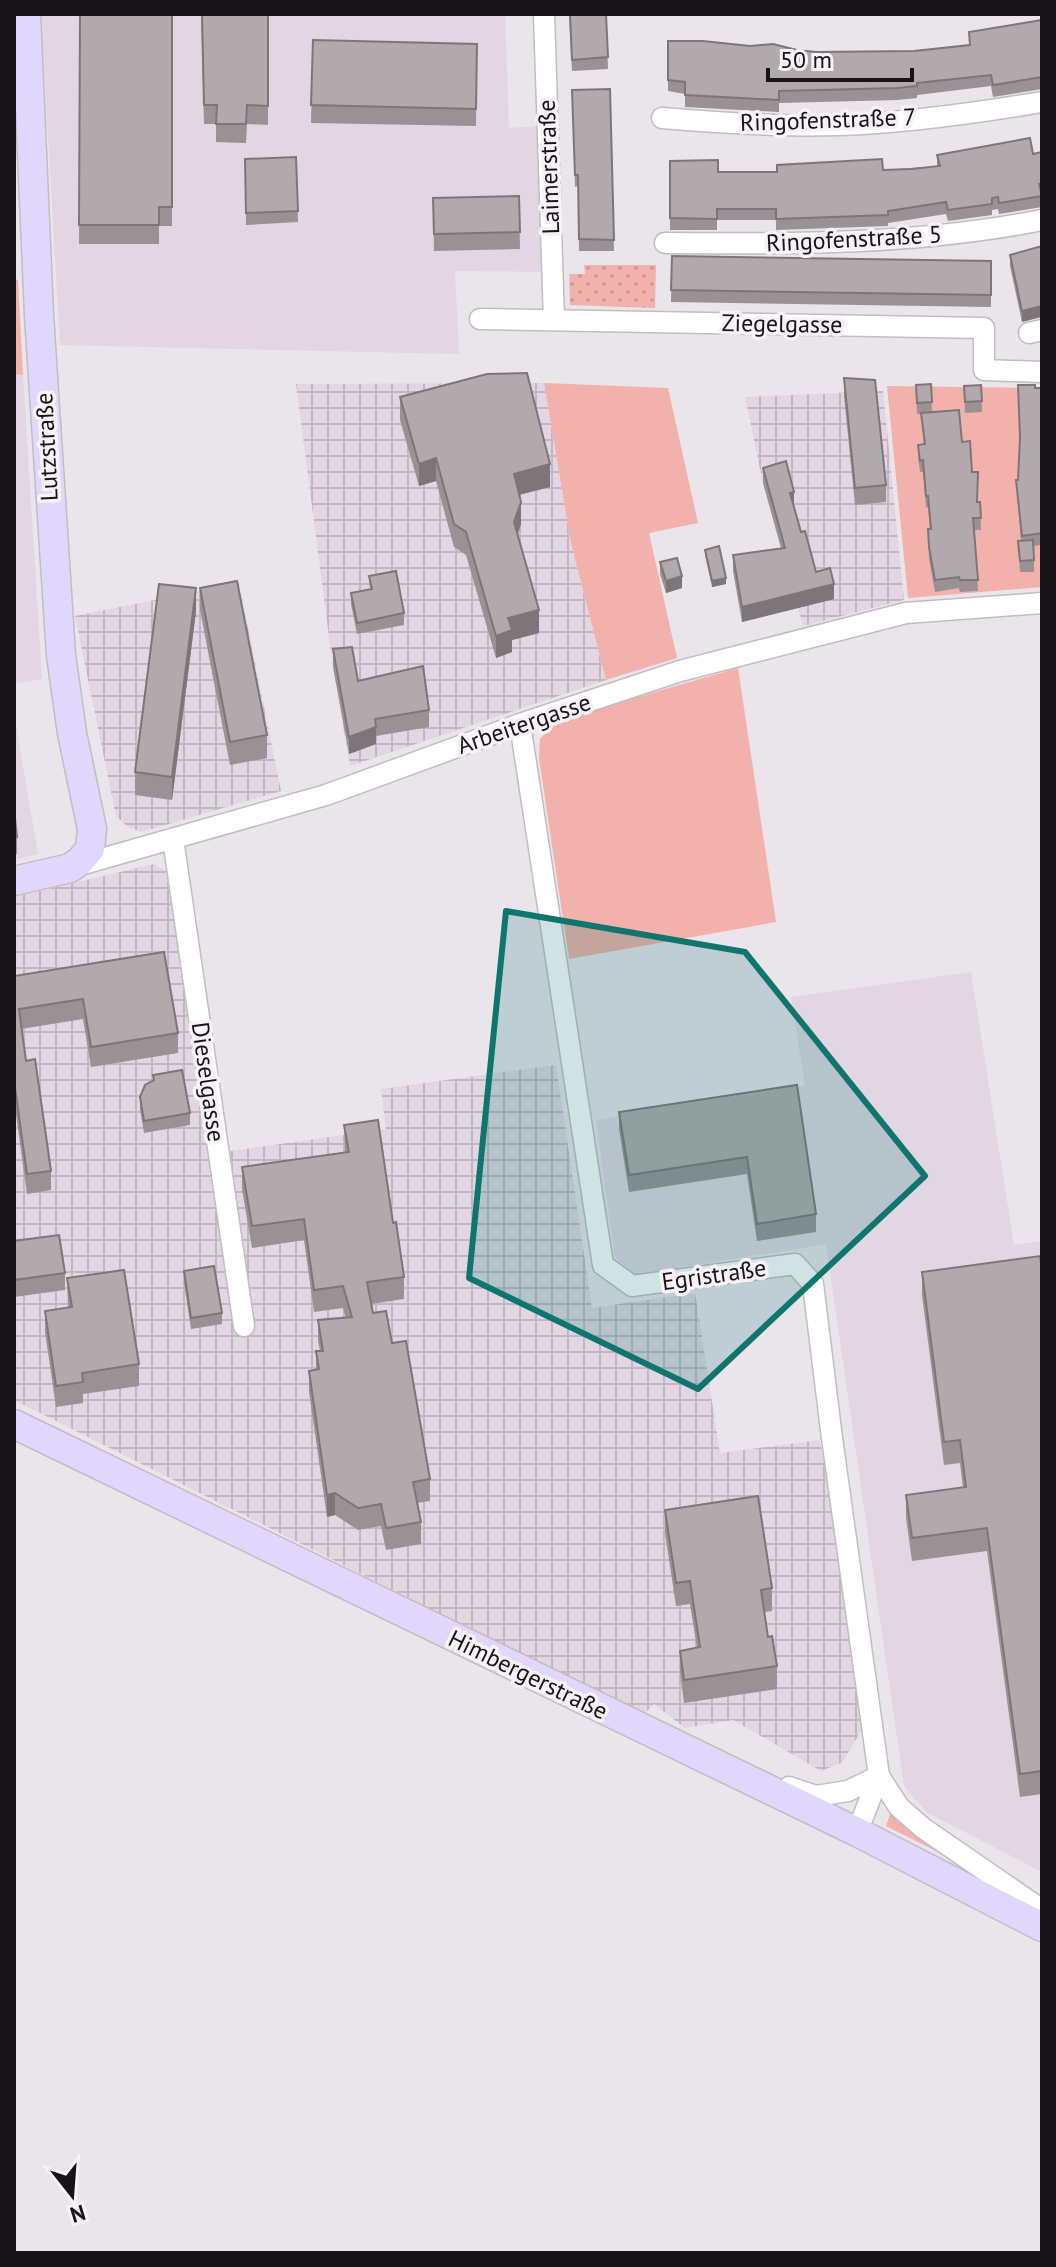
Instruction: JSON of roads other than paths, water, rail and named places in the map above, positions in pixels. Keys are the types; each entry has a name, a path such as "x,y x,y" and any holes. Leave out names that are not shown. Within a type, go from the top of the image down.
{"street":[{"name":"Lutzstraße","path":"26,14 39,315 61,655 72,733 92,829 90,849 70,868"},
{"name":"Laimerstraße","path":"544,14 554,320"},
{"name":"Ringofenstraße 7","path":"662,118 721,123 842,125 1042,102"},
{"name":"Ringofenstraße 5","path":"665,243 881,242 1042,220"},
{"name":"Ziegelgasse","path":"480,319 984,328 984,370 1042,372"},
{"name":"Arbeitergasse","path":"14,881 326,795 520,724 680,671 906,613 1042,603"},
{"name":"Egristraße","path":"520,724 603,1265 632,1286 795,1264 813,1284 879,1776 857,1832"},
{"name":"Dieselgasse","path":"173,839 244,1326"},
{"name":"Himbergerstraße","path":"14,1424 857,1832 1042,1927"},
{"path":"667,1742 816,1796 848,1791 879,1776 899,1807 923,1828 1042,1910"}]}
